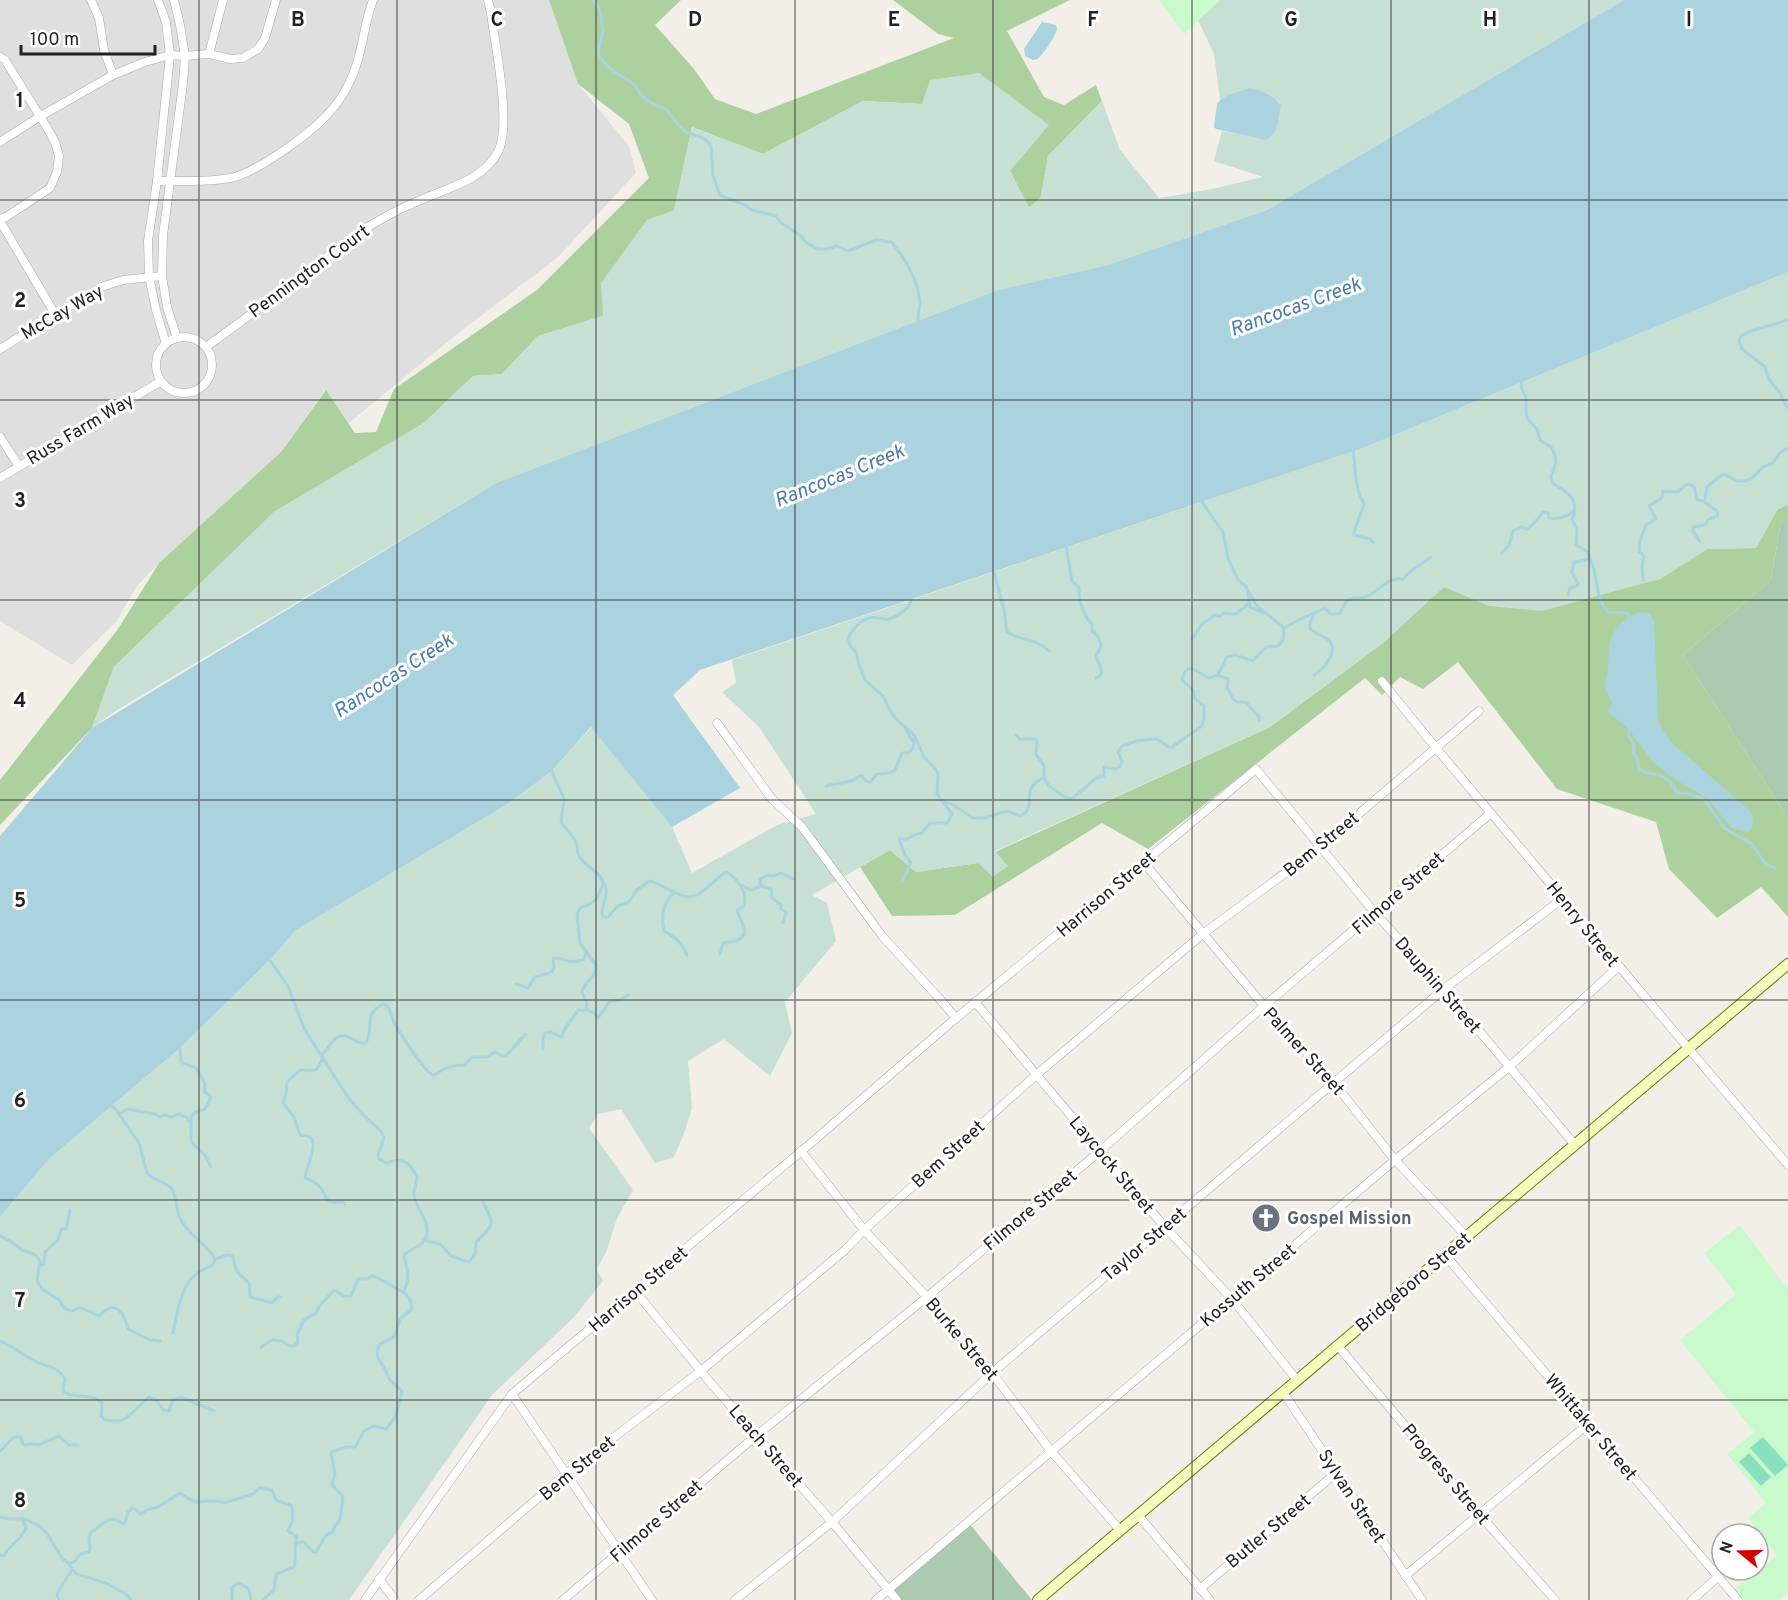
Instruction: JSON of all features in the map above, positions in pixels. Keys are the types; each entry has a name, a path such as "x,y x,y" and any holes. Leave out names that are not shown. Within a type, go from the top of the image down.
{"main road":[{"name":"Bridgeboro Street","path":"1038,1600 1788,964"}],"street":[{"path":"91,0 99,18 104,50 114,75"},
{"path":"158,0 166,22 170,55 157,181 148,241 149,276 166,344"},
{"path":"174,0 184,56 183,84 163,235 162,276 167,307 177,338"},
{"path":"209,54 223,0"},
{"path":"0,142 114,75 145,62 170,55 209,54 231,59 243,58 258,49 266,38 276,0"},
{"path":"157,181 209,181 232,178 274,156 324,118 339,101 352,78 373,0"},
{"name":"Pennington Court","path":"206,347 360,232 420,200 471,179 487,168 499,151 504,132 504,114 488,0"},
{"path":"0,57 5,60 55,142 59,156 57,172 50,188 0,220 56,314"},
{"name":"McCay Way","path":"0,349 101,287 123,280 162,276"},
{"path":"177,338 192,338 206,347 212,363 210,377 204,385 193,392 182,393 169,389 161,381 156,360 166,344 177,338"},
{"name":"Russ Farm Way","path":"0,478 161,381"},
{"path":"0,437 19,466"},
{"name":"Henry Street","path":"1382,681 1434,748 1788,1165"},
{"name":"Bem Street","path":"419,1600 566,1474 702,1370 845,1250 864,1230 1036,1075 1204,933 1319,848 1479,711"},
{"path":"717,723 772,799 802,827 883,937 956,1018"},
{"name":"Harrison Street","path":"365,1600 512,1394 801,1152 975,1002 1256,769"},
{"name":"Dauphin Street","path":"1256,769 1319,848 1444,989 1575,1145"},
{"name":"Filmore Street","path":"563,1600 757,1435 927,1297 1100,1151 1264,1006 1491,813"},
{"name":"Palmer Street","path":"1144,862 1264,1006 1334,1083 1395,1160 1467,1237"},
{"name":"Taylor Street","path":"735,1600 832,1522 992,1373 1164,1226 1444,989 1562,898"},
{"name":"Kossuth Street","path":"876,1600 1395,1160 1509,1067 1618,967"},
{"name":"Laycock Street","path":"975,1002 1164,1226 1232,1299 1298,1380"},
{"name":"Burke Street","path":"801,1152 864,1230 927,1297 992,1373 1051,1451 1120,1530"},
{"name":"Whittaker Street","path":"1444,1255 1710,1568"},
{"name":"Leach Street","path":"635,1292 897,1600"},
{"name":"Progress Street","path":"1338,1346 1479,1514 1555,1600"},
{"name":"Sylvan Street","path":"1283,1392 1422,1600"},
{"path":"512,1394 652,1600"},
{"path":"1405,1576 1588,1424"},
{"name":"Butler Street","path":"1200,1589 1337,1472"},
{"path":"1138,1515 1210,1600"},
{"path":"379,1579 395,1600"},
{"path":"1692,1600 1712,1582"},
{"name":"Whittaker Street","path":"1722,1582 1738,1600"}],"shaded area":[{"path":"0,0 549,0 578,84 629,146 636,173 557,258 452,338 349,423 325,390 281,452 159,563 137,586 116,622 72,665 0,621"}],"green space":[{"path":"549,0 681,0 655,25 694,69 715,99 756,114 954,38 938,34 893,0 1070,0 1007,31 1044,97 1064,105 1096,85 1102,101 1048,156 1041,197 1029,208 1010,171 922,104 863,101 763,154 692,127 674,211 647,220 603,316 538,336 502,374 473,376 424,423 274,512 114,667 92,728 0,825 0,780 118,629 159,563 281,452 326,390 355,433 376,432 394,389 537,290 649,178 629,124 578,84"},
{"path":"1159,0 1220,0 1184,34"},
{"path":"1220,0 1624,0 1267,210 1108,265 998,290 496,483 117,710 92,728 114,667 274,512 424,423 473,376 502,374 538,336 603,316 601,283 647,220 674,210 692,127 763,154 863,101 922,104 930,80 979,73 1049,125 1010,171 1029,208 1041,197 1048,156 1102,101 1120,150 1159,198 1263,177 1214,161 1222,131 1263,139 1270,138 1280,103 1268,94 1259,91 1234,94 1220,100 1214,54 1198,20"},
{"path":"1788,272 1788,504 1777,510 1756,548 1707,549 1660,579 1542,611 1489,606 1444,587 1384,642 1270,727 995,851 1008,866 993,877 978,863 916,872 890,850 812,895 827,903 836,941 785,1002 792,1033 770,1076 724,1039 688,1061 692,1108 685,1131 674,1157 655,1163 621,1109 598,1114 589,1128 633,1190 617,1218 607,1250 597,1269 603,1281 574,1317 492,1395 349,1600 0,1600 0,1217 49,1159 180,1048 270,960 296,930 506,805 552,771 592,727 672,827 692,873 777,825 816,814 759,727 722,692 736,683 732,660 1363,448"},
{"path":"1788,504 1788,518 1781,521 1771,580 1683,655 1788,818 1788,917 1761,887 1717,918 1669,869 1656,822 1557,789 1458,662 1423,689 1400,677 1382,695 1365,678 1148,849 1102,823 955,915 892,916 860,867 890,850 916,872 978,863 995,852 1270,727 1384,642 1444,586 1489,606 1660,579 1707,549 1756,548 1777,510"},
{"path":"1788,518 1788,818 1683,655 1771,580 1781,521"},
{"path":"1740,1225 1788,1290 1788,1592 1779,1600 1744,1600 1735,1589 1744,1582 1770,1582 1770,1561 1777,1555 1770,1546 1770,1522 1751,1522 1748,1518 1766,1503 1727,1454 1754,1432 1680,1340 1736,1294 1704,1253"},
{"path":"1763,1437 1788,1465 1775,1476 1750,1448"},
{"path":"1749,1453 1771,1477 1761,1486 1739,1462"},
{"path":"968,1522 1032,1600 897,1600 889,1590"}],"water":[{"name":"Rancocas Creek","path":"1624,0 1788,0 1788,272 1363,448 700,670 673,695 740,788 672,827 591,727 552,771 506,805 296,930 270,960 180,1048 49,1159 0,1217 0,836 92,728 496,483 998,290 1108,265 1267,210"},
{"path":"1042,22 1056,25 1057,29 1044,52 1038,59 1033,60 1025,56 1024,49"},
{"path":"1250,88 1267,94 1281,105 1276,129 1266,140 1214,127 1217,104 1220,100"},
{"path":"1643,612 1650,614 1654,621 1658,719 1662,729 1671,742 1750,811 1753,823 1747,832 1732,828 1707,798 1673,778 1651,760 1628,728 1608,712 1613,704 1606,692 1605,684 1611,638 1625,620 1634,614"}],"waterway":[{"path":"593,0 600,10 603,31 598,50 599,56 609,68 634,84 648,101 666,109 686,132 708,142 711,147 713,176 720,195 752,210 776,216 781,223 818,249 837,246 848,251 876,240 891,242 906,262 916,284 920,301 919,325"},
{"path":"1788,320 1748,332 1741,336 1739,341 1742,349 1765,367 1768,378 1780,393 1788,409"},
{"path":"1522,380 1521,386 1526,398 1526,414 1537,429 1540,440 1551,447 1555,455 1556,462 1551,477 1553,483 1573,501 1572,520 1577,528 1576,545 1588,552 1604,607 1608,612 1627,613 1630,618"},
{"path":"1703,501 1707,487 1721,475 1737,481 1751,479 1763,467 1773,463 1780,453 1788,448"},
{"path":"1353,449 1357,485 1364,503 1354,535 1373,542"},
{"path":"1643,580 1644,557 1639,552 1640,541 1646,525 1656,519 1649,506 1662,498 1663,491 1678,492 1687,484 1694,486 1697,500 1703,501 1717,511 1718,516 1709,519 1705,525 1693,527 1700,542"},
{"path":"1199,498 1223,532 1228,558 1238,580 1246,587 1256,605 1284,628"},
{"path":"1502,553 1509,545 1513,531 1521,527 1527,529 1543,512 1548,513 1549,518 1555,518 1566,516 1575,510"},
{"path":"1066,546 1072,581 1079,588 1082,608 1101,646 1096,656 1101,675 1096,678"},
{"path":"1284,628 1325,608 1330,614 1339,614 1350,599 1365,597 1387,582 1403,579 1431,557"},
{"path":"1568,595 1570,588 1578,584 1572,572 1574,562 1589,558"},
{"path":"993,568 1007,632 1039,644 1049,651"},
{"path":"1248,593 1250,607 1264,613"},
{"path":"903,880 911,863 899,839 907,839 922,833 930,823 947,823 952,814 937,794 938,774 936,770 924,757 914,735 898,721 883,696 865,680 848,638 866,619 874,617 888,619 900,614 907,608 912,597"},
{"path":"1192,639 1202,624 1215,615 1236,614 1249,603"},
{"path":"1314,614 1310,629 1331,643 1332,653 1326,664 1314,675"},
{"path":"1218,675 1227,657 1235,655 1253,661 1266,647 1278,646 1283,640 1284,628"},
{"path":"1016,735 1020,739 1036,740 1036,754 1044,766 1044,778 1049,786 1072,799 1096,778 1104,776 1104,767 1116,769 1120,767 1122,761 1118,752 1122,746 1136,741 1157,739 1172,747 1202,726 1204,706 1194,698 1194,691 1182,680 1186,670 1193,669 1209,678 1218,675 1228,679 1227,688 1233,699 1246,702 1259,720"},
{"path":"1630,726 1628,734 1634,745 1633,753 1638,759 1640,770 1667,779 1677,793 1704,799 1724,828 1752,844 1764,862 1775,868"},
{"path":"826,786 861,776 870,782 877,774 890,773 895,770 902,753 909,753 913,748 914,742 906,728"},
{"path":"550,767 564,799 561,822 576,842 579,856 604,883 606,896 602,910 603,917 608,917 618,906 629,902 637,890 649,881 679,895 691,897 701,893 726,872 741,886 745,896 744,906 737,910 744,926 744,934 738,940 723,943 720,954"},
{"path":"944,801 973,818 984,818 1007,811 1020,816 1028,808 1032,787 1044,778"},
{"path":"760,886 760,879 769,875 781,873 794,879"},
{"path":"586,1009 587,1003 582,992 596,970 596,965 580,943 577,914 581,907 596,899 603,884"},
{"path":"741,885 751,890 761,886 771,889 772,898 786,912 783,923"},
{"path":"675,892 667,901 664,910 664,931 678,942 687,955"},
{"path":"516,984 528,988 535,977 552,972 554,958 578,961 583,960 587,953"},
{"path":"269,959 288,986 304,1028 348,1097 381,1131 384,1138 378,1155 379,1159 386,1163 397,1160 404,1162 417,1176 415,1201 426,1223 427,1235 422,1243 404,1255 408,1276 404,1291"},
{"path":"543,1049 545,1033 550,1032 562,1037 564,1030 578,1010 586,1009 598,1018 610,1001 620,1000 628,995"},
{"path":"321,1055 338,1037 346,1036 357,1042 366,1043 373,1012 383,1004 388,1006 394,1022 413,1053 434,1075 448,1068 465,1065 472,1057 487,1057 495,1052 506,1056 526,1034"},
{"path":"178,1046 181,1061 196,1068 205,1083 204,1091 211,1097 205,1109 194,1113 191,1117 192,1143 205,1155 211,1167"},
{"path":"323,1058 316,1069 300,1070 287,1082 283,1103 294,1117 300,1135 309,1136 312,1140 313,1150 305,1178 319,1186 331,1202 345,1204"},
{"path":"110,1104 139,1143 147,1173 171,1188 181,1220 215,1259"},
{"path":"120,1114 127,1109 160,1117 165,1115 172,1117 178,1114 187,1117 190,1122"},
{"path":"424,1240 440,1244 451,1256 469,1262 475,1254 476,1242 491,1224 483,1202"},
{"path":"39,1266 44,1264 45,1252 58,1240 61,1229 66,1229 70,1210"},
{"path":"0,1236 38,1258 40,1261 37,1281 42,1289 59,1300 64,1308 71,1311 84,1309 99,1316 107,1309 115,1308 122,1313 128,1329 150,1340 160,1341"},
{"path":"173,1333 186,1286 198,1273 213,1265 215,1259 229,1255 233,1257 238,1272 249,1283 250,1297 272,1303 277,1297 281,1297"},
{"path":"261,1347 274,1339 294,1346 298,1342 297,1335 304,1320 316,1313 334,1290 344,1296 351,1296 358,1279 377,1277 402,1292 411,1301 411,1310 400,1319 394,1337 380,1344 377,1351 378,1358 389,1379 402,1391 396,1416 386,1429 374,1426 364,1431 355,1447 346,1447 331,1452 335,1474 332,1485 343,1497 340,1520 333,1532 326,1535 316,1552 313,1552 304,1542 296,1544"},
{"path":"0,1341 62,1374 65,1379 64,1392 97,1399 102,1403 101,1416 105,1420 125,1419 149,1397 156,1400 163,1410 169,1411 173,1400 181,1397 214,1411"},
{"path":"0,1451 11,1439 17,1437 21,1437 25,1445 38,1445 59,1436 69,1445 78,1445"},
{"path":"69,1564 75,1561 80,1554 89,1552 91,1532 106,1521 114,1519 125,1523 128,1512 132,1508 140,1514 158,1507 180,1493 194,1501 224,1503 253,1494 259,1488 272,1490 276,1500 292,1506 293,1519 288,1531 297,1537 294,1567 276,1574 274,1590 263,1600"},
{"path":"0,1517 25,1519 38,1525 46,1532 62,1558 76,1574 106,1583 126,1594 131,1600"},
{"path":"0,1555 4,1556 24,1532 26,1528 22,1518"},
{"path":"59,1600 58,1592 72,1570"},
{"path":"232,1600 232,1588 238,1583 248,1589 251,1600"}],"place":[{"name":"Gospel Mission","path":"1266,1218"}]}
